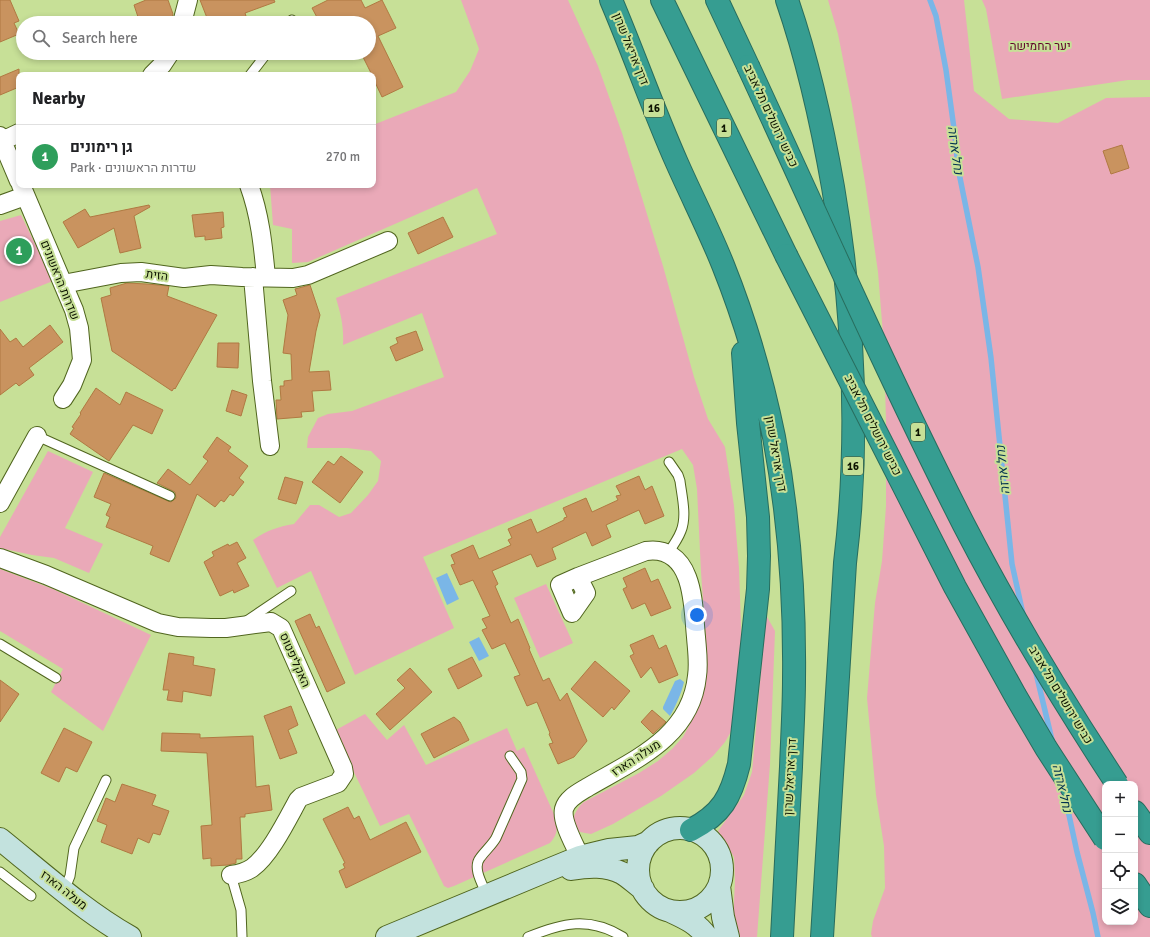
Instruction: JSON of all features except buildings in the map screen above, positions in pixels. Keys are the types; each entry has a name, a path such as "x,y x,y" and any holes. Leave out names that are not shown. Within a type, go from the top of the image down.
{"highway":[{"name":"דרך אריאל שרון","path":"611,0 676,162 723,265 740,310 757,366 774,437 783,492 789,547 793,619 794,681 788,837 782,937"},
{"name":"כביש ירושלים תל אביב","path":"662,0 786,255 948,573 1046,748 1102,834"},
{"name":"כביש ירושלים תל אביב","path":"718,0 864,320 914,425 962,520 1018,623 1072,715 1114,781"},
{"name":"16","path":"787,0 803,50 828,157 844,267 850,321 853,374 854,426 850,520 845,563 822,937"},
{"path":"691,830 703,824 720,808 729,796 735,782 739,764 758,589 758,517 748,423 740,310"},
{"path":"1138,816 1150,833"},
{"path":"1138,888 1150,906"}],"main road":[{"path":"670,911 682,912 694,910 705,904 713,896 719,886 722,875 722,863 718,852 709,840 702,834 691,830 679,828 669,830 659,834 649,842 644,848 640,858 638,869 639,879 643,889 650,899 659,906 687,919 701,928 707,937"},
{"name":"מעלה הארז","path":"0,839 64,891 112,927 130,937"},
{"path":"387,937 580,857 609,850 638,847 649,842"},
{"path":"540,873 595,866 609,868 623,874 643,889"},
{"path":"719,886 723,917 728,937"}],"street":[{"path":"184,16 188,0"},
{"path":"155,72 165,60"},
{"path":"1,138 16,134"},
{"name":"שדרות הראשונים","path":"1,138 16,173"},
{"path":"0,205 21,188"},
{"name":"שדרות הראשונים","path":"22,188 63,284 79,328 82,360 72,385 62,399"},
{"path":"252,189 263,242 259,277 262,380 270,446"},
{"name":"הזית","path":"63,284 120,273 141,272 184,278 211,275 293,278 308,275 388,241"},
{"path":"0,503 37,436"},
{"path":"578,577 646,551 662,550 668,553"},
{"name":"מעלה הארז","path":"580,857 566,823 564,809 567,803 577,794 645,754 667,737 688,708 696,687 698,664 690,585 684,569 674,557 668,553"},
{"name":"האקליפטוס","path":"0,558 46,575 158,623 178,628 226,628 271,622 281,628 344,768 344,774 338,782 301,797 262,859 251,869 240,874 231,875"}],"lane":[{"path":"252,72 262,60"},
{"path":"37,436 170,496"},
{"path":"668,553 680,534 684,519 680,481 678,475 669,462"},
{"path":"239,626 290,591"},
{"path":"0,644 56,678"},
{"path":"487,895 479,875 477,866 478,860 496,838 522,779 521,772 510,756"},
{"path":"64,891 70,876 74,848 106,780"},
{"path":"0,872 31,896"},
{"path":"231,875 241,910 242,937"},
{"path":"528,937 554,927 584,923 595,924 613,931 623,937"}],"green space":[{"path":"461,0 568,0 598,66 622,133 663,266 694,377 708,419 725,447 734,506 739,568 741,627 740,704 736,723 725,742 713,756 694,773 661,796 613,824 591,834 578,831 573,824 574,816 581,804 639,773 658,761 672,749 683,737 701,696 706,668 706,641 697,489 693,465 682,449 423,557 454,628 355,675 311,571 277,588 253,540 273,529 294,524 310,505 319,505 339,517 351,513 368,495 378,481 381,461 371,451 347,448 307,448 308,437 318,418 328,414 352,411 444,377 422,313 343,345 342,321 336,298 497,234 477,188 308,262 292,263 292,229 273,225 270,188 376,188 376,124 456,92 470,71 479,49"},
{"path":"828,0 964,0 974,91 1009,119 1058,123 1106,98 1150,97 1150,937 872,937 873,921 885,888 884,846 876,795 867,698 875,603 882,561 886,506 886,422 884,347 878,272 852,105 838,34"},
{"name":"יער החמישה","path":"982,0 1150,0 1150,80 1128,80 1002,99 986,9"},
{"path":"21,215 53,281 0,302 0,221"},
{"path":"48,451 93,472 65,528 103,544 89,573 54,558 0,548 0,537"},
{"path":"0,569 53,589 151,635 103,731 51,692 63,669 0,631"},
{"path":"546,584 573,643 540,658 514,598"},
{"path":"766,615 775,631 770,764 757,937 740,937 734,922 734,857 718,831 744,795 752,772"},
{"path":"365,714 387,740 404,725 426,765 507,728 517,751 524,747 557,821 557,830 554,838 550,843 454,886 448,888 444,886 409,814 380,826 334,731"}],"water":[{"path":"447,573 459,599 447,605 436,578"},
{"path":"479,637 489,656 479,661 469,642"},
{"path":"680,679 684,682 683,687 670,716 663,709 663,707 675,681"}],"waterway":[{"name":"נחל ארזה","path":"930,0 936,16 946,70 958,168 978,267 991,358 1012,564 1023,614"},
{"name":"נחל ארזה","path":"1036,673 1052,740"},
{"name":"נחל ארזה","path":"1064,792 1098,937"}],"place":[{"name":"גן רימונים","path":"19,251"}]}
